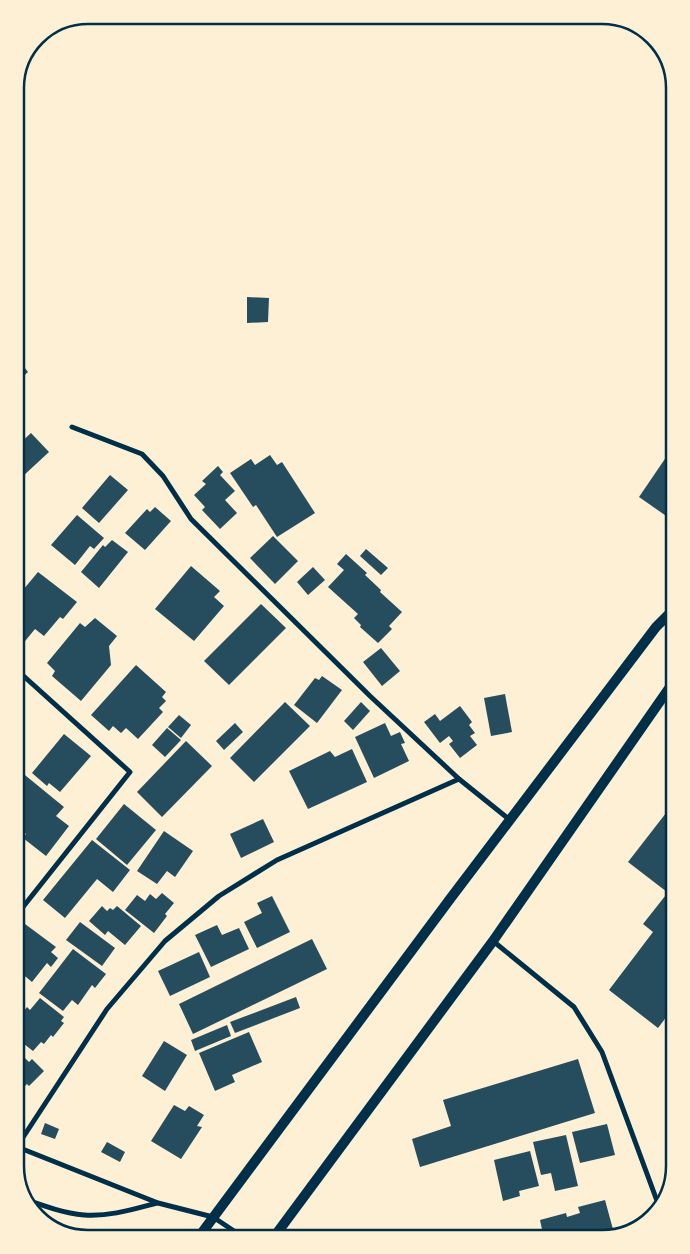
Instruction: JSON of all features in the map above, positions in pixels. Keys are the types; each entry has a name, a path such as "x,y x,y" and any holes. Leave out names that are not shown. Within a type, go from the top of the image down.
{"main road":[{"path":"204,1230 510,820 656,627 666,617"},
{"path":"279,1230 493,941 666,693"}],"street":[{"path":"72,427 142,454 163,476 191,519 370,696 459,779 510,820"},
{"path":"24,676 130,772 24,906"},
{"path":"24,1136 108,1009 165,941 219,896 277,860 459,779"},
{"path":"493,941 574,1007 602,1052 656,1199"},
{"path":"24,1150 158,1203 213,1217 232,1230"},
{"path":"36,1204 52,1210 86,1215 117,1213 158,1203"}],"building":[{"path":"247,297 269,298 268,322 247,323"},
{"path":"24,367 28,372 24,376"},
{"path":"31,433 49,452 24,475 24,440"},
{"path":"270,455 277,465 282,462 315,513 277,537 256,505 253,507 230,473 251,459 255,465"},
{"path":"666,457 666,516 639,497"},
{"path":"218,466 223,472 220,475 235,491 225,500 237,513 220,529 202,510 205,507 194,495 206,484 202,481"},
{"path":"110,475 128,490 99,523 82,508"},
{"path":"155,507 171,521 145,550 125,533 147,509 150,512"},
{"path":"77,515 104,538 94,549 90,546 75,565 51,545"},
{"path":"273,536 298,561 275,584 250,558"},
{"path":"112,540 128,552 99,588 81,572 103,545 105,547"},
{"path":"366,549 388,568 381,575 360,556"},
{"path":"346,554 367,573 365,575 381,590 380,592 402,612 389,626 392,629 378,643 360,627 361,625 354,618 358,614 328,587 344,570 337,564"},
{"path":"191,566 220,591 214,597 224,606 194,641 155,609"},
{"path":"313,567 325,580 308,595 297,582"},
{"path":"38,572 77,602 63,619 60,617 44,636 35,629 24,642 24,589"},
{"path":"261,604 286,628 229,685 204,661"},
{"path":"95,618 117,636 109,646 111,665 81,701 52,676 55,671 47,663 80,623 85,627"},
{"path":"381,648 400,671 382,686 363,662"},
{"path":"136,665 166,692 162,697 166,701 159,708 163,712 138,739 126,728 121,733 113,726 109,731 91,715"},
{"path":"322,676 342,690 317,723 294,705 315,678 319,680"},
{"path":"505,694 512,732 491,736 484,698"},
{"path":"285,702 310,726 254,782 230,758"},
{"path":"361,702 370,711 353,730 344,721"},
{"path":"460,706 472,722 469,725 475,733 470,736 477,745 460,758 449,744 453,741 449,736 440,743 424,722 435,714 440,721"},
{"path":"179,715 191,725 181,738 168,727"},
{"path":"235,723 243,732 224,750 216,741"},
{"path":"385,723 391,736 400,732 405,743 401,744 409,761 374,778 355,737"},
{"path":"167,728 181,740 165,757 152,745"},
{"path":"64,734 91,756 60,792 49,783 47,786 32,773"},
{"path":"186,741 212,766 162,817 137,792"},
{"path":"352,749 367,782 308,809 289,771 330,751 335,757"},
{"path":"24,774 64,807 56,816 69,826 46,856 24,839 26,834 24,832"},
{"path":"124,804 156,830 127,865 96,839"},
{"path":"666,813 666,891 628,862"},
{"path":"263,819 274,842 241,858 230,834"},
{"path":"164,831 193,851 175,877 167,871 157,884 137,871"},
{"path":"92,840 130,870 113,892 97,879 65,918 43,900"},
{"path":"162,893 174,903 154,933 125,910 137,895 145,901 150,894 156,899"},
{"path":"666,895 666,1017 658,1028 609,990 653,932 643,924"},
{"path":"272,896 290,932 257,948 244,922 262,913 257,903"},
{"path":"102,906 107,911 110,908 113,910 117,906 141,926 125,945 108,931 105,935 89,921"},
{"path":"80,922 115,948 102,966 66,940"},
{"path":"25,924 56,947 51,952 58,958 51,967 47,963 32,982 24,975"},
{"path":"217,925 222,935 239,928 249,949 211,967 195,935"},
{"path":"312,939 327,969 193,1034 179,1004"},
{"path":"73,949 106,974 95,988 92,985 78,1005 72,1000 63,1011 39,993"},
{"path":"199,952 210,977 170,996 158,971"},
{"path":"296,997 300,1008 235,1033 230,1022"},
{"path":"40,998 64,1017 61,1021 64,1023 53,1037 51,1035 44,1044 41,1042 33,1051 24,1044 24,1011 27,1007 30,1010"},
{"path":"227,1025 231,1036 195,1051 191,1040"},
{"path":"249,1032 262,1062 232,1075 235,1082 215,1091 199,1053"},
{"path":"164,1041 187,1055 165,1091 142,1076"},
{"path":"24,1057 29,1062 32,1059 44,1071 29,1086 27,1084 24,1087"},
{"path":"578,1059 595,1113 420,1167 412,1139 451,1126 443,1100"},
{"path":"174,1105 185,1111 189,1106 204,1115 197,1126 202,1127 181,1159 151,1141"},
{"path":"45,1123 59,1129 55,1139 41,1134"},
{"path":"607,1124 615,1155 580,1163 572,1132"},
{"path":"566,1135 578,1186 555,1191 551,1173 541,1175 533,1142"},
{"path":"107,1142 125,1152 120,1162 101,1152"},
{"path":"530,1151 539,1186 519,1191 520,1196 503,1201 494,1160"},
{"path":"605,1200 613,1229 542,1230 540,1220 566,1213 567,1217 580,1213 578,1207"}]}
